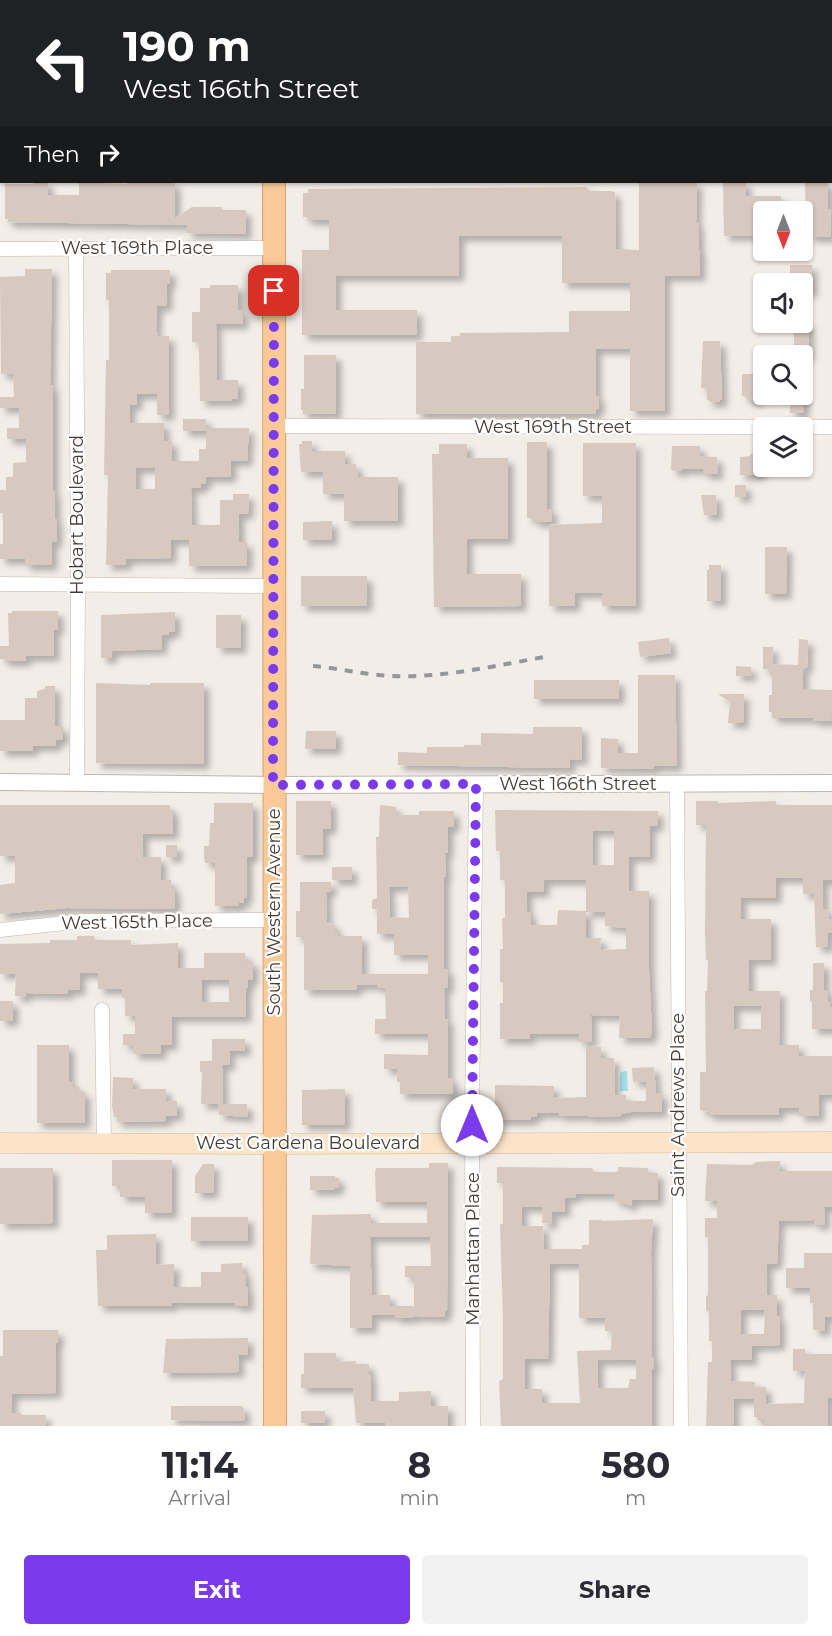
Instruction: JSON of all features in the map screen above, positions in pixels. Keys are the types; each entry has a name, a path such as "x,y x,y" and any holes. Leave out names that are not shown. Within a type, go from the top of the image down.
{"main road":[{"name":"South Western Avenue","path":"274,183 274,1426"},
{"name":"West Gardena Boulevard","path":"0,1143 832,1142"}],"street":[{"name":"West 169th Place","path":"0,249 275,248"},
{"name":"Hobart Boulevard","path":"76,249 77,782"},
{"name":"West 169th Street","path":"273,426 832,427"},
{"path":"0,584 273,586"},
{"name":"West 166th Street","path":"0,782 273,785 832,783"},
{"name":"Manhattan Place","path":"473,1426 476,784"},
{"name":"Saint Andrews Place","path":"677,784 681,1426"},
{"name":"West 165th Place","path":"0,930 84,921 274,920"},
{"path":"102,1010 104,1143"}],"water":[{"path":"627,1071 628,1091 620,1091 620,1073"}],"building":[{"path":"48,183 48,195 79,195 79,183 175,183 175,218 192,207 246,210 246,234 187,233 187,225 8,222 8,219 5,219 5,184"},
{"path":"639,183 697,183 696,222 698,222 700,276 665,276 665,411 630,411 630,349 596,349 596,396 599,396 599,409 596,409 596,414 416,414 416,342 451,342 451,336 460,336 460,333 569,332 569,311 630,311 630,283 562,283 562,236 459,236 459,276 336,276 336,310 417,310 417,335 302,335 302,250 329,250 329,220 308,220 308,217 303,217 303,193 308,193 308,189 586,187 590,191 610,191 615,192 616,249 639,250"},
{"path":"723,183 746,183 746,196 781,196 781,201 753,201 753,235 724,236"},
{"path":"805,183 828,183 831,237 813,237 813,201 805,201"},
{"path":"790,265 812,265 812,273 790,273"},
{"path":"25,269 52,269 50,385 53,385 53,491 55,491 57,542 52,542 52,565 25,565 25,559 0,559 0,544 3,544 3,513 0,513 0,490 6,490 6,477 13,477 13,463 26,462 26,439 7,439 7,428 19,428 19,408 0,408 0,397 14,397 13,374 1,374 0,277 25,276"},
{"path":"111,270 170,270 170,284 167,284 167,306 157,306 156,332 158,336 169,336 169,415 157,415 157,394 137,394 137,405 130,405 130,423 164,423 164,441 172,441 172,461 199,461 199,449 206,449 206,431 183,431 183,419 206,419 206,428 249,428 247,461 231,461 231,477 206,477 206,484 201,484 201,488 191,488 192,525 220,525 220,500 233,500 233,494 249,494 248,514 239,514 239,542 247,542 247,566 189,566 189,540 171,540 171,558 126,559 126,565 106,565 108,475 104,475 109,300 106,300 106,273 111,273","holes":["136,468 155,468 155,489 136,489"]},
{"path":"210,285 238,285 238,310 243,310 243,324 216,324 217,380 238,380 238,399 232,399 232,401 200,401 199,347 198,342 192,342 192,312 200,312 200,288 210,288"},
{"path":"794,333 809,333 809,345 794,345"},
{"path":"703,341 720,341 722,400 720,402 709,402 707,388 701,388"},
{"path":"304,355 336,355 336,414 303,414 301,389 304,389"},
{"path":"742,374 753,374 753,400 747,400 745,396 742,396"},
{"path":"790,405 804,405 804,413 790,413"},
{"path":"302,441 312,441 312,451 345,451 345,464 356,464 358,477 398,477 398,521 344,521 344,494 323,494 323,472 301,472 299,444 302,444"},
{"path":"527,442 547,442 547,509 552,509 552,522 534,522 534,518 527,518"},
{"path":"583,443 636,443 636,606 602,606 602,593 575,593 575,606 549,606 549,525 602,523 602,496 583,496"},
{"path":"439,444 467,444 467,458 508,458 508,539 467,539 467,574 521,574 521,606 434,607 432,454 439,454"},
{"path":"672,446 700,446 700,456 717,457 718,474 703,474 703,469 673,471 671,469"},
{"path":"753,454 753,475 740,475 740,457"},
{"path":"735,485 746,485 746,497 735,497"},
{"path":"701,495 716,495 717,515 704,515"},
{"path":"332,521 332,540 303,540 303,522"},
{"path":"765,547 787,547 786,594 765,594"},
{"path":"709,565 721,565 721,601 707,601"},
{"path":"301,576 367,576 367,606 301,606"},
{"path":"12,611 58,611 58,630 54,630 54,656 26,656 26,661 0,659 0,646 9,646 8,613"},
{"path":"175,612 175,632 162,635 162,649 112,651 112,658 101,658 101,615"},
{"path":"216,615 241,615 241,648 216,648"},
{"path":"669,638 671,653 640,657 638,642"},
{"path":"799,639 808,640 807,668 803,668 803,689 832,690 831,721 813,721 813,718 772,718 772,712 769,712 772,676 770,676 769,669 763,669 763,647 773,647 772,664 798,665"},
{"path":"736,666 751,667 751,676 736,676"},
{"path":"638,675 675,675 677,766 654,766 654,769 601,768 601,738 618,739 618,753 638,753"},
{"path":"534,680 619,680 619,699 534,699"},
{"path":"96,683 150,685 150,683 204,683 204,764 96,763"},
{"path":"45,686 55,686 55,726 63,726 63,740 56,740 56,746 33,746 32,751 0,751 0,720 25,720 25,698 37,698 37,691 45,689"},
{"path":"718,694 744,694 743,723 728,723 730,702"},
{"path":"533,727 582,727 582,760 570,759 570,768 398,765 398,752 427,753 427,747 481,745 481,733 533,734"},
{"path":"306,731 336,731 336,749 305,749"},
{"path":"296,801 331,801 331,829 323,829 323,855 296,855"},
{"path":"696,801 718,801 718,803 776,801 776,805 832,805 832,880 823,880 823,909 828,909 829,919 832,919 832,933 828,933 828,947 816,947 814,894 803,894 803,878 776,878 776,898 741,898 741,919 771,919 771,960 749,960 749,991 780,991 779,1045 799,1045 799,1056 832,1056 832,1095 819,1095 819,1116 799,1116 799,1108 779,1108 779,1115 709,1115 709,1112 700,1110 700,1072 706,1072 705,991 707,991 708,960 706,960 705,934 706,825 696,825","holes":["734,1006 761,1006 761,1029 734,1029"]},
{"path":"214,803 253,803 253,857 247,857 247,898 244,898 244,903 239,903 239,906 215,906 215,863 205,863 204,857 204,846 209,846 210,823 214,823"},
{"path":"0,805 170,805 170,810 173,810 173,834 143,834 143,857 161,857 161,880 171,880 171,888 175,888 175,909 67,908 0,914 0,885 15,883 15,856 0,856"},
{"path":"380,805 396,807 396,815 419,815 419,811 454,811 454,827 448,827 448,853 445,853 446,877 444,877 444,969 448,969 448,988 444,988 445,1019 448,1019 448,1078 453,1078 453,1094 400,1094 397,1069 384,1069 384,1054 428,1055 428,1034 375,1034 375,1019 386,1019 385,988 377,988 377,985 357,985 357,990 304,990 304,937 296,937 296,911 300,911 300,882 331,882 331,892 326,892 327,922 335,925 335,932 338,932 338,936 362,936 362,974 428,974 428,955 394,955 394,934 377,934 377,909 372,909 372,900 377,898 376,837 379,837","holes":["408,886 409,918 390,917 389,887"]},
{"path":"495,810 658,811 658,826 650,826 650,857 629,857 629,891 649,891 652,1031 650,1038 619,1038 620,1016 591,1015 592,1042 579,1042 579,1034 530,1034 530,1039 500,1039 500,1003 503,1003 503,982 500,982 500,949 503,949 502,918 505,918 505,880 500,880 500,851 496,851","holes":["593,831 614,831 614,865 593,865","544,880 586,880 586,911 558,910 557,925 531,925 531,915 527,912 527,892 544,892","586,912 605,912 605,926 626,928 626,949 600,950 601,938 586,938"]},
{"path":"166,845 177,845 177,857 166,857"},
{"path":"332,867 352,867 352,880 332,880"},
{"path":"77,936 94,936 94,940 131,940 131,945 178,943 178,968 204,968 204,953 245,953 245,961 253,961 253,980 248,980 246,989 246,1017 172,1017 172,1045 161,1045 161,1054 135,1054 133,1045 123,1045 123,1034 135,1034 135,1016 125,1016 125,998 122,998 122,989 98,989 98,973 80,973 80,990 68,990 68,994 26,993 26,997 15,996 16,974 0,974 0,944 77,940","holes":["202,980 229,980 229,1002 202,1002"]},
{"path":"813,963 824,963 824,990 828,990 828,1001 832,1007 832,1029 812,1029 810,990 813,990"},
{"path":"0,1001 13,1001 13,1021 0,1021"},
{"path":"212,1039 245,1039 245,1051 229,1051 230,1065 222,1065 223,1104 201,1104 200,1061 212,1061"},
{"path":"37,1045 69,1045 69,1082 73,1082 73,1087 79,1087 79,1092 85,1092 85,1123 37,1123"},
{"path":"586,1047 601,1047 601,1058 614,1058 615,1095 626,1095 626,1101 646,1101 646,1081 633,1082 632,1068 654,1067 656,1093 662,1093 662,1112 631,1112 621,1114 621,1116 588,1117 588,1115 559,1116 559,1113 537,1113 537,1117 531,1117 531,1120 495,1120 495,1085 554,1086 554,1098 586,1097"},
{"path":"113,1077 133,1078 133,1089 166,1089 166,1101 177,1101 177,1116 166,1116 166,1121 117,1122 112,1106"},
{"path":"345,1089 345,1125 302,1125 302,1090"},
{"path":"218,1104 247,1104 248,1117 219,1115"},
{"path":"112,1160 172,1160 172,1213 145,1213 145,1197 120,1197 120,1186 112,1186"},
{"path":"780,1161 780,1171 832,1171 832,1207 824,1207 825,1224 814,1225 814,1220 779,1221 777,1264 767,1264 767,1295 777,1295 780,1345 752,1346 752,1360 730,1360 731,1381 755,1382 755,1387 766,1387 766,1404 804,1403 805,1371 793,1371 793,1349 805,1349 805,1354 832,1354 832,1398 828,1398 828,1426 764,1426 764,1420 757,1420 757,1417 754,1417 754,1399 734,1399 734,1426 706,1426 708,1362 712,1362 712,1341 709,1341 709,1312 706,1311 708,1237 705,1237 705,1218 717,1218 717,1201 705,1201 707,1164 752,1165 756,1162","holes":["741,1310 765,1310 764,1334 741,1334"]},
{"path":"429,1163 448,1163 447,1311 445,1311 445,1317 395,1318 395,1315 372,1315 372,1328 350,1328 350,1266 310,1264 312,1215 371,1214 371,1223 427,1223 427,1202 376,1202 375,1173 376,1168 429,1168","holes":["370,1237 430,1237 431,1266 405,1266 405,1277 414,1277 414,1306 390,1306 390,1295 372,1295"]},
{"path":"203,1164 214,1164 213,1193 195,1193 195,1176"},
{"path":"497,1167 592,1168 594,1172 616,1172 618,1167 648,1168 648,1172 658,1173 658,1200 632,1200 632,1206 614,1200 614,1194 576,1194 576,1197 565,1198 565,1212 552,1212 552,1224 542,1223 543,1207 522,1207 522,1226 543,1226 544,1249 582,1249 582,1245 589,1245 589,1220 653,1219 651,1252 652,1357 654,1357 652,1426 501,1426 499,1381 503,1379 503,1319 500,1224 503,1224 503,1183 497,1183","holes":["550,1264 579,1264 579,1318 605,1318 605,1331 612,1331 611,1350 577,1351 580,1403 542,1403 542,1389 525,1389 525,1359 548,1359","598,1360 636,1360 636,1379 630,1379 628,1388 598,1388"]},
{"path":"0,1168 53,1168 53,1223 0,1224"},
{"path":"310,1176 335,1176 339,1178 339,1188 310,1190"},
{"path":"191,1217 248,1217 248,1241 191,1241"},
{"path":"156,1234 156,1265 174,1264 174,1287 201,1287 201,1272 221,1272 221,1264 242,1263 243,1273 246,1273 246,1287 248,1287 248,1306 235,1306 235,1303 172,1303 172,1306 98,1306 96,1250 107,1250 107,1235"},
{"path":"804,1253 832,1253 832,1317 825,1317 825,1331 813,1330 813,1303 810,1303 810,1288 786,1288 786,1268 804,1268"},
{"path":"3,1330 58,1330 56,1393 12,1394 12,1413 46,1415 45,1426 0,1426 0,1356 3,1356"},
{"path":"248,1338 248,1355 238,1355 239,1372 163,1373 166,1339"},
{"path":"304,1353 336,1353 336,1362 356,1361 356,1364 369,1364 371,1401 399,1401 399,1392 431,1391 431,1406 448,1406 448,1426 385,1426 385,1423 356,1423 353,1388 301,1388"},
{"path":"171,1406 242,1406 245,1421 171,1420"},
{"path":"301,1411 325,1411 325,1423 301,1423"}],"railway":[{"path":"313,666 382,675 411,676 468,671 544,657"}],"route":[{"path":"274,291 273,785 476,784 472,1125"}]}
